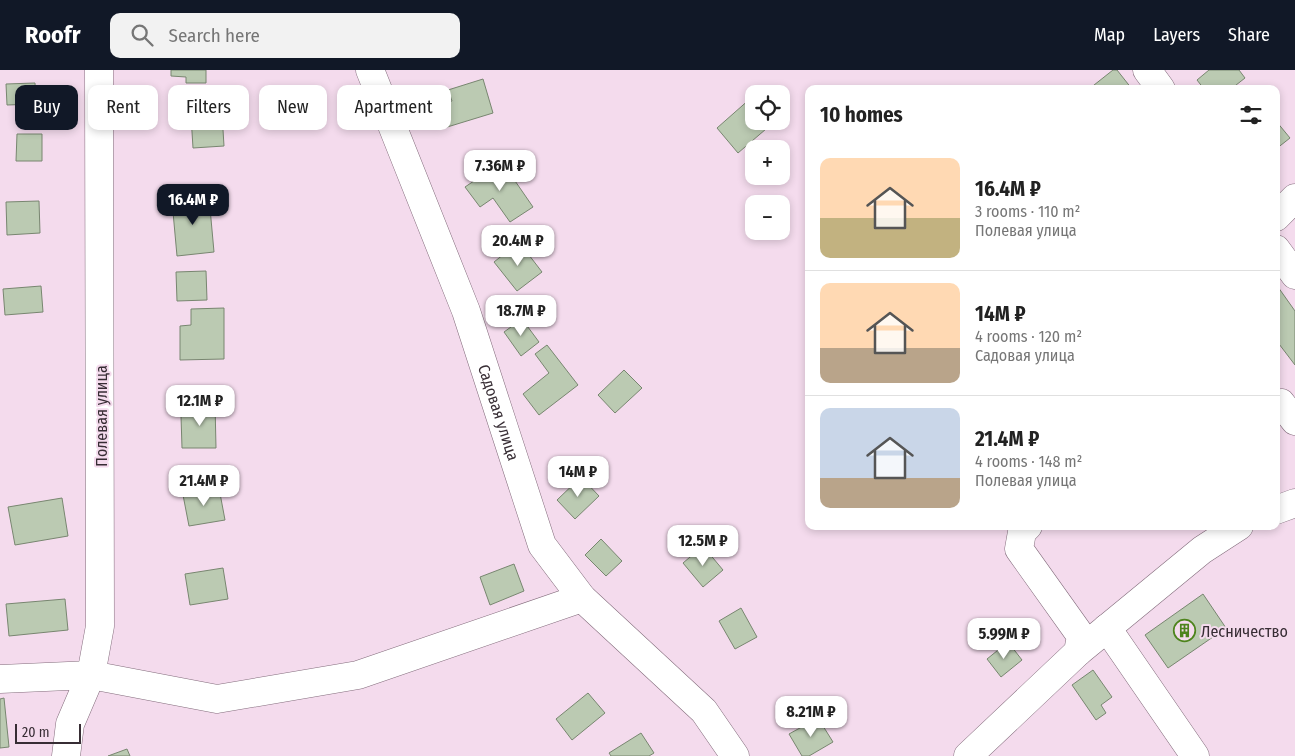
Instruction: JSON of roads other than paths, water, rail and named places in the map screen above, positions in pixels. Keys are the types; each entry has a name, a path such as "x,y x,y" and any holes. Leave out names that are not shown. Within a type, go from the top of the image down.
{"street":[{"name":"Полевая улица","path":"66,756 70,724 91,674 100,626 99,70"},
{"name":"Садовая улица","path":"370,70 466,311 542,545 582,598 704,711 735,756"},
{"path":"1147,70 1158,85"},
{"path":"1280,213 1295,198"},
{"path":"1280,254 1295,275"},
{"path":"1280,509 1295,504"},
{"path":"1024,530 1022,532 1020,549 1080,636 1078,652"},
{"path":"968,756 1078,652 1202,550 1234,530"},
{"path":"0,679 91,674 216,699 358,675 582,598"},
{"path":"1107,628 1195,756"}],"place":[{"name":"Лесничество","path":"1185,631"}]}
